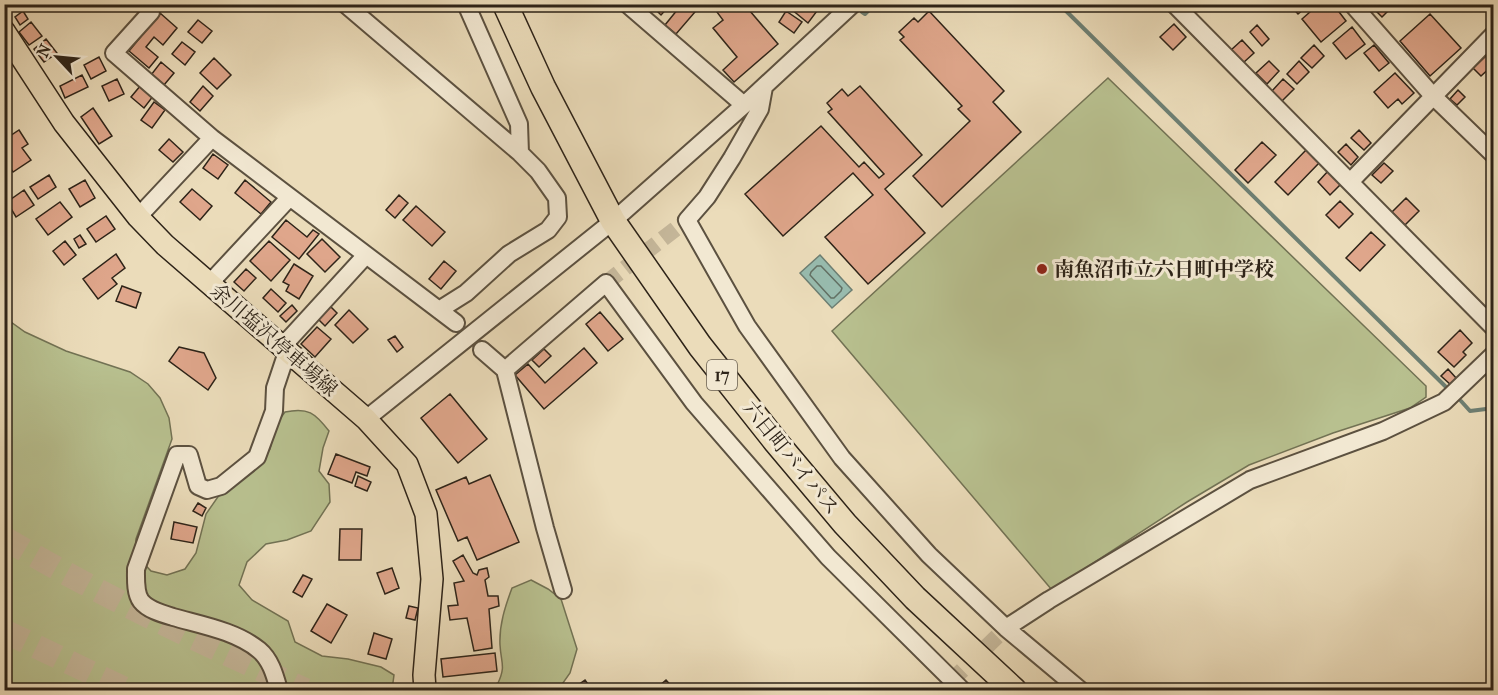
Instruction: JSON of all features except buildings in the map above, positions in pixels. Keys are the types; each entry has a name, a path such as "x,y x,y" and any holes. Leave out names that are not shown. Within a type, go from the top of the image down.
{"highway":[{"name":"六日町バイパス","path":"505,4 543,87 613,221 700,346 845,524 915,598 1014,690"}],"main road":[{"name":"余川塩沢停車場線","path":"4,31 64,123 138,217 165,245 209,284 366,419 407,464 426,514 432,579 424,675 425,690"}],"street":[{"path":"345,4 520,153 538,171 557,198 558,217 548,230 509,255 466,293 439,310"},
{"path":"466,4 519,124 520,153"},
{"path":"627,4 744,105"},
{"path":"366,419 613,221 764,87 853,4"},
{"path":"1174,4 1494,328"},
{"path":"1352,4 1433,96 1494,155"},
{"path":"151,12 114,53 212,138 456,323"},
{"path":"1350,182 1494,34"},
{"path":"764,87 760,109 732,158 707,197 687,220 747,326 842,458 929,555 1006,628 1080,690"},
{"path":"138,217 212,138"},
{"path":"209,284 290,197"},
{"path":"279,690 273,670 260,651 221,631 158,613 141,601 137,588 136,569 177,455 189,455 198,486 207,490 221,486 257,457 274,411 275,388 284,350 366,255"},
{"path":"505,370 606,283 694,403 828,557 952,687"},
{"path":"482,350 505,370 544,528 563,590"},
{"path":"1006,628 1250,480 1383,431 1444,402 1494,354"}],"green space":[{"name":"南魚沼市立六日町中学校","path":"1108,78 1426,386 1426,397 1410,408 1333,433 1249,465 1187,502 1052,590 832,331"},
{"path":"4,317 25,332 66,351 130,372 148,384 160,398 169,418 172,439 136,539 135,554 151,571 167,575 185,569 196,553 206,514 222,491 261,462 270,449 276,424 285,412 300,410 315,416 329,431 319,471 329,484 330,502 311,531 287,540 266,544 247,562 239,585 252,600 288,621 295,642 322,656 348,659 381,667 394,675 392,690 5,690"},
{"path":"531,580 561,599 577,649 570,673 558,690 482,690 498,683 500,677 502,668 500,630 512,588"}],"water":[{"path":"820,255 852,290 832,308 800,273"}],"waterway":[{"path":"862,12 865,14 875,4"},
{"path":"1059,4 1445,386"},
{"path":"1461,401 1470,411 1494,408"}],"tunnel":[{"path":"606,283 687,220"},
{"path":"4,538 115,599 305,690"},
{"path":"951,681 1006,628"},
{"path":"4,631 127,690"}],"place":[{"name":"南魚沼市立六日町中学校","path":"1042,269"}]}
